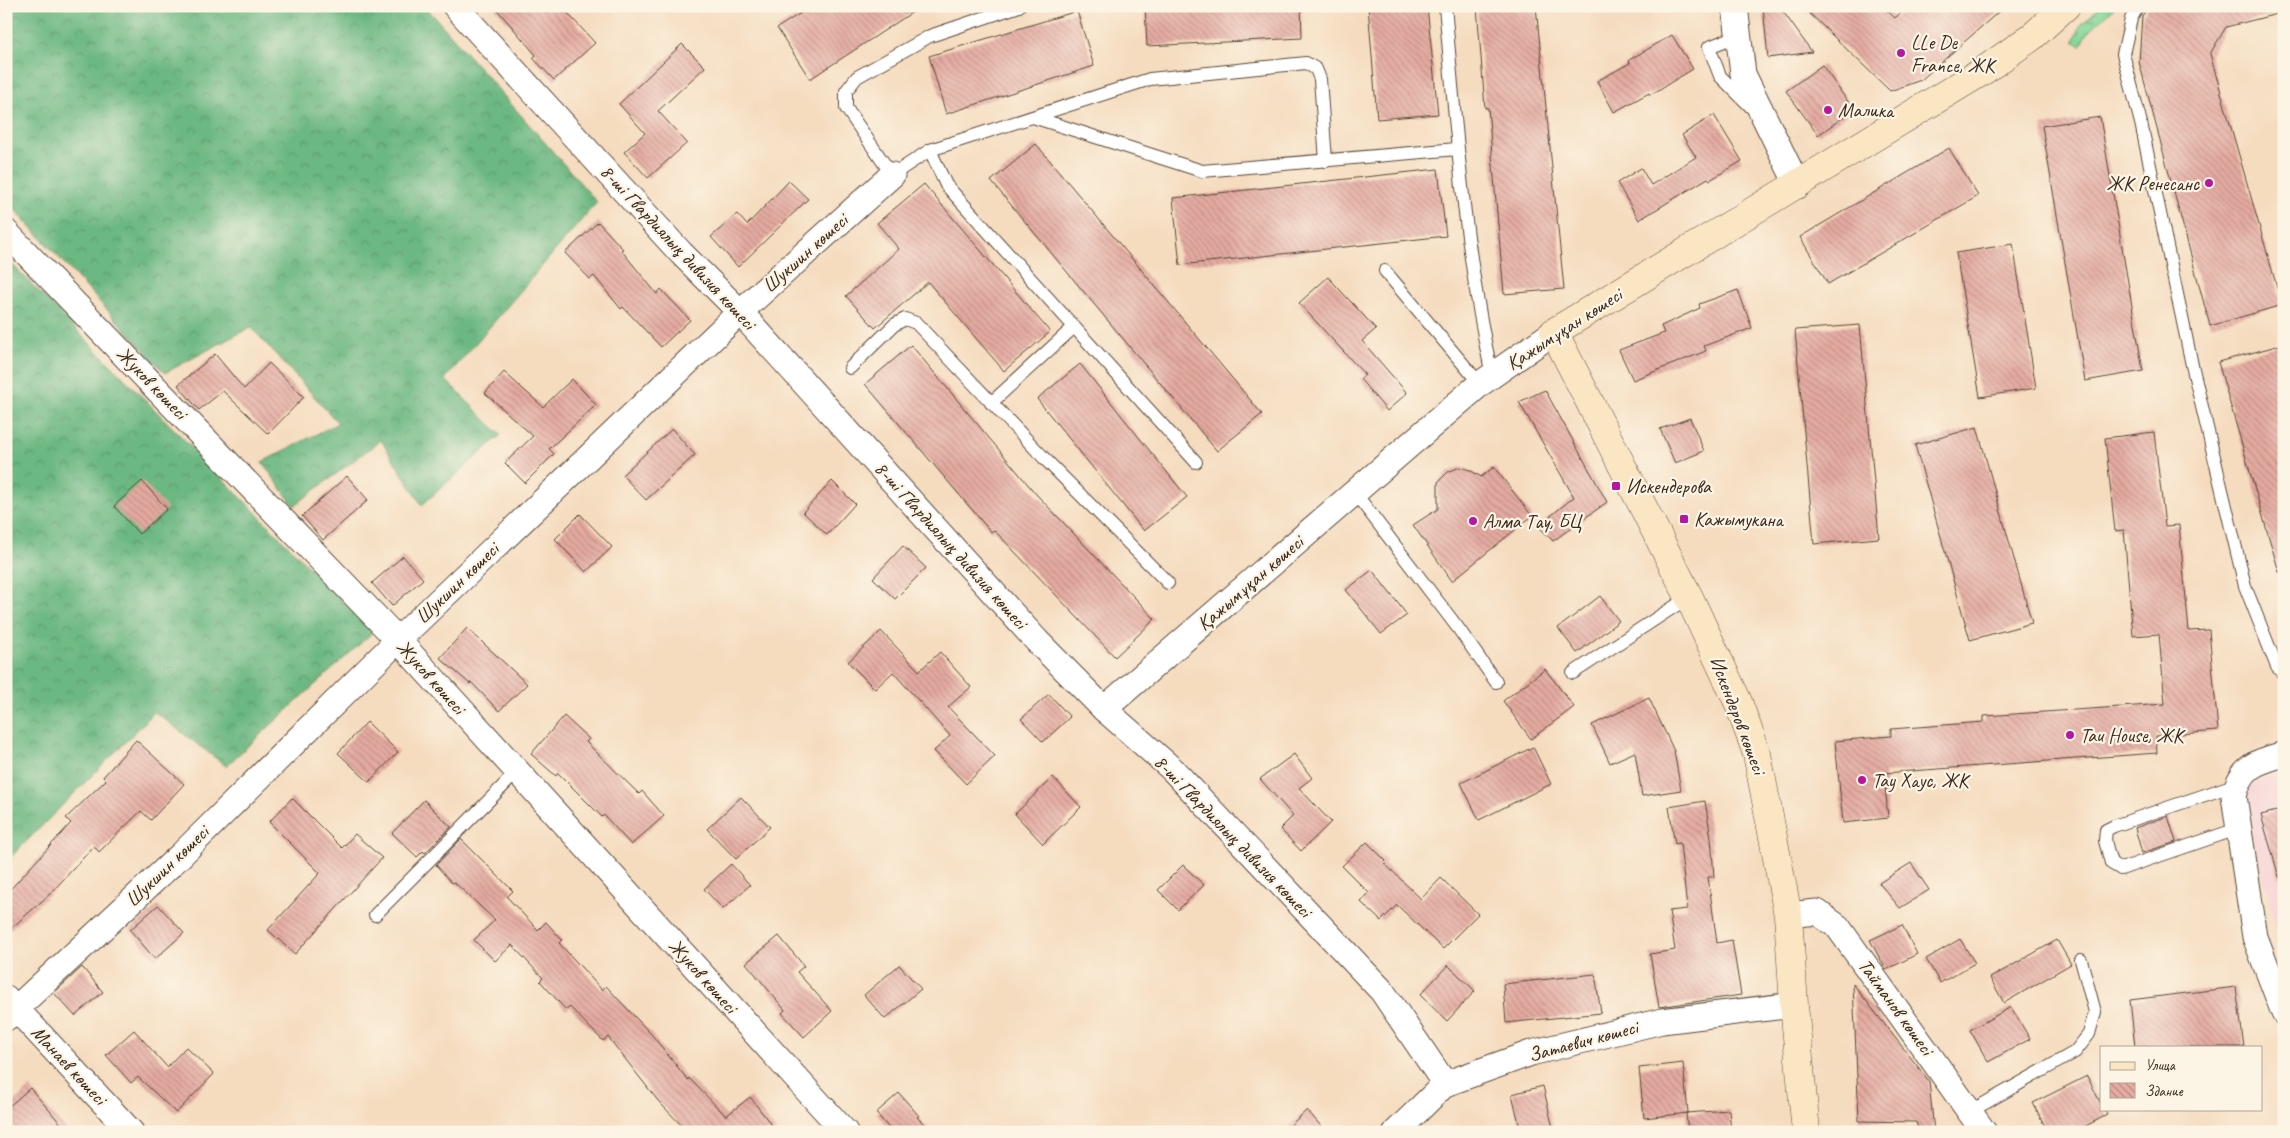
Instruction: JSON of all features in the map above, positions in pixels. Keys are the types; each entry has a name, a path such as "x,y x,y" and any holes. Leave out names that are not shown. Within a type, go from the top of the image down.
{"street":[{"name":"8-ші Гвардиялық дивизия көшесі","path":"455,6 681,253 740,312 1037,641 1104,709 1172,770 1382,991 1445,1084"},
{"path":"1735,6 1737,36 1743,74 1798,186"},
{"name":"Қажымұқан көшесі","path":"1104,709 1486,380 1554,332 1798,186 1983,71 2033,36 2066,6"},
{"name":"Шукшин көшесі","path":"10,1008 188,848 398,640 740,312 892,175"},
{"name":"Жуков көшесі","path":"6,232 398,640 845,1132"},
{"name":"Искендеров көшесі","path":"1554,332 1689,597 1738,702 1757,754 1788,914 1794,1005 1806,1132"},
{"path":"2284,754 2256,763 2238,778 2234,796 2237,829 2255,937 2284,1013"},
{"name":"Тайманов көшесі","path":"1788,914 1817,912 1838,927 1971,1111 1984,1132"},
{"name":"Затаевич көшесі","path":"1396,1132 1445,1084 1532,1054 1662,1021 1794,1005"},
{"name":"Манаев көшесі","path":"10,1008 131,1132"}],"lane":[{"path":"1019,6 930,36 857,78 846,91 846,108 892,175 930,150 1150,79 1306,63 1316,69 1320,79 1326,161"},
{"path":"1445,6 1457,149 1486,380"},
{"path":"2138,6 2130,19 2123,54 2141,123 2192,365 2245,586 2277,667 2284,675"},
{"path":"1033,117 1202,171 1457,149"},
{"path":"930,150 946,185 1196,462"},
{"path":"1385,271 1486,380"},
{"path":"850,368 894,325 905,319 916,323 991,403 1168,583"},
{"path":"991,403 1074,327"},
{"path":"1355,493 1458,628 1496,682"},
{"path":"1573,674 1689,597"},
{"path":"375,915 517,772"},
{"path":"2237,784 2114,826 2106,830 2105,835 2111,863 2121,869 2237,829"},
{"path":"1971,1111 2075,1052 2089,1034 2095,1012 2081,960"}],"shaded area":[{"path":"2284,773 2284,957 2244,803 2245,785"}],"green space":[{"path":"6,6 425,6 597,202 445,379 501,435 422,505 381,440 294,506 262,462 338,423 251,327 165,373 6,200"},
{"path":"2101,6 2116,6 2088,32 2081,46 2074,41 2081,25"},
{"path":"6,258 373,632 226,766 155,712 6,862"}],"building":[{"path":"494,6 561,6 595,43 554,80 533,58 536,55"},
{"path":"812,6 922,6 810,79 777,28"},
{"path":"1145,6 1301,6 1302,38 1147,46"},
{"path":"1368,6 1427,6 1438,114 1377,119"},
{"path":"1477,6 1536,6 1564,289 1504,294 1488,108 1485,108"},
{"path":"1763,6 1779,6 1812,52 1768,58"},
{"name":"LLe De France, ЖК","path":"1802,6 1882,6 1895,18 1908,6 2005,6 1921,80 1890,91"},
{"name":"ЖК Ренесанс","path":"2149,6 2280,6 2281,13 2226,27 2210,54 2282,305 2210,326 2139,62 2142,16"},
{"path":"1077,11 1094,66 946,114 929,56"},
{"path":"1672,35 1693,69 1650,95 1649,93 1614,112 1597,81 1630,63 1629,60"},
{"path":"682,44 705,67 658,111 687,143 648,178 624,152 645,133 619,104"},
{"path":"1822,65 1854,110 1818,135 1786,91"},
{"path":"1714,115 1742,161 1710,180 1708,178 1639,220 1617,183 1641,168 1651,185 1696,157 1682,135"},
{"path":"2100,117 2143,371 2085,381 2042,126"},
{"path":"1036,144 1262,414 1217,451 991,181"},
{"path":"1949,148 1978,196 1828,284 1800,237"},
{"path":"1438,169 1446,236 1180,265 1173,198"},
{"path":"789,181 808,199 738,267 711,237 737,214 747,225"},
{"path":"924,184 1050,332 1004,371 928,282 875,328 846,296 899,249 877,223"},
{"path":"598,222 623,249 621,250 657,294 661,289 690,320 661,347 623,307 621,309 594,276 590,279 565,253"},
{"path":"2013,244 2036,388 1980,397 1956,253"},
{"path":"1328,277 1376,329 1362,341 1407,393 1387,411 1360,379 1365,375 1299,303"},
{"path":"1738,290 1752,328 1704,346 1706,351 1633,380 1619,350 1664,333 1661,326 1700,308 1699,304"},
{"path":"1860,325 1879,538 1814,544 1795,330"},
{"path":"2284,344 2284,571 2279,572 2218,362"},
{"path":"911,345 1036,494 1155,619 1115,657 994,530 991,532 865,384"},
{"path":"215,354 244,389 269,363 304,397 268,434 223,391 199,410 178,385"},
{"path":"1080,364 1187,497 1144,531 1037,399"},
{"path":"504,372 543,407 572,379 596,405 549,449 554,454 525,483 505,463 533,436 485,393"},
{"path":"1545,390 1607,502 1553,541 1538,526 1574,497 1519,402"},
{"path":"1690,418 1704,451 1675,463 1660,429"},
{"path":"1977,427 2032,623 1970,640 1915,445"},
{"path":"672,429 695,455 646,500 622,475"},
{"path":"2154,432 2165,526 2179,525 2189,631 2209,630 2218,731 2156,736 2157,753 1884,773 1888,818 1843,823 1835,741 1891,736 1891,729 1984,722 1984,716 2165,704 2159,634 2133,636 2124,530 2115,531 2105,438"},
{"name":"Алма Тау, БЦ","path":"1460,467 1470,470 1481,477 1494,467 1532,516 1452,581 1413,525 1438,509 1438,482 1448,472"},
{"path":"347,476 368,500 323,540 302,516"},
{"path":"142,481 167,509 139,534 114,506"},
{"path":"832,481 855,504 827,535 803,512"},
{"path":"580,514 612,547 586,572 555,539"},
{"path":"903,546 926,568 895,599 873,578"},
{"path":"403,556 423,579 392,606 372,583"},
{"path":"1372,570 1407,615 1381,634 1346,590"},
{"path":"1600,596 1619,621 1577,653 1558,628"},
{"path":"467,628 527,684 499,711 471,682 470,684 440,658"},
{"path":"881,631 919,671 940,652 971,687 948,707 995,756 966,784 934,751 950,736 893,672 875,689 848,662"},
{"path":"1545,669 1574,707 1531,739 1503,701"},
{"path":"1049,694 1070,717 1043,742 1021,719"},
{"path":"1649,698 1674,751 1681,790 1642,796 1635,752 1610,763 1592,725"},
{"path":"564,716 589,739 586,742 639,794 642,791 664,816 631,845 604,815 602,817 558,773 556,776 531,754"},
{"path":"367,722 398,752 369,782 338,753"},
{"path":"136,740 184,784 151,820 141,811 99,852 94,846 51,893 6,933 6,894 71,823 66,818 106,780 103,777"},
{"path":"1533,747 1551,784 1479,820 1461,783"},
{"path":"1294,754 1312,778 1299,788 1331,822 1301,851 1280,829 1293,816 1260,779"},
{"path":"1053,777 1081,807 1043,844 1015,814"},
{"path":"741,797 770,827 736,859 707,829"},
{"path":"292,798 342,848 355,834 382,858 295,954 268,930 320,873 269,822"},
{"path":"424,800 451,827 425,853 423,851 417,857 392,833"},
{"path":"1705,801 1711,838 1714,877 1708,877 1717,943 1732,940 1741,995 1659,1007 1650,954 1675,950 1669,911 1687,909 1680,843 1675,844 1669,807"},
{"path":"2284,809 2284,877 2279,877 2261,815"},
{"path":"2168,816 2176,842 2142,853 2135,828"},
{"path":"461,839 513,891 507,897 538,930 546,922 562,940 559,943 602,990 606,986 652,1035 688,1080 689,1078 726,1116 750,1097 777,1132 688,1132 659,1102 608,1037 603,1041 570,1007 566,1010 540,981 543,978 512,945 495,961 474,940 495,920 454,882 452,883 436,865"},
{"path":"1367,842 1386,861 1384,863 1421,899 1441,878 1478,914 1443,949 1397,905 1381,921 1361,902 1369,893 1342,866"},
{"path":"1911,863 1929,890 1900,908 1879,883"},
{"path":"731,864 750,885 723,909 704,889"},
{"path":"1183,865 1204,885 1178,910 1158,890"},
{"path":"158,905 184,933 155,959 130,930"},
{"path":"1902,925 1917,954 1886,970 1870,940"},
{"path":"779,936 804,966 797,972 832,1011 804,1037 782,1013 785,1010 746,963"},
{"path":"1960,939 1975,963 1940,983 1926,959"},
{"path":"2057,940 2071,964 2004,1003 1990,978"},
{"path":"899,965 921,989 885,1019 864,995"},
{"path":"1448,965 1475,991 1447,1021 1420,995"},
{"path":"82,967 103,992 75,1016 54,993"},
{"path":"1595,974 1601,1013 1506,1023 1503,984"},
{"path":"1853,984 1929,1081 1934,1132 1919,1132 1916,1122 1859,1121"},
{"path":"2236,987 2244,1046 2135,1046 2130,1000"},
{"path":"2011,1007 2030,1039 1988,1062 1970,1030"},
{"path":"134,1030 167,1067 186,1047 214,1074 176,1113 138,1077 131,1083 106,1055"},
{"path":"1683,1063 1688,1113 1644,1118 1639,1068"},
{"path":"2087,1076 2100,1102 2100,1110 2104,1110 2107,1115 2074,1132 2048,1132 2033,1103"},
{"path":"1543,1086 1553,1128 1540,1132 1521,1132 1512,1094"},
{"path":"30,1088 68,1132 6,1132 6,1109"},
{"path":"899,1093 919,1116 917,1117 932,1132 892,1132 876,1113"},
{"path":"1307,1110 1326,1132 1283,1132"},
{"path":"1729,1110 1731,1132 1688,1132 1686,1113"}],"place":[{"name":"LLe De France, ЖК","path":"1901,53"},
{"name":"Малика","path":"1828,110"},
{"name":"ЖК Ренесанс","path":"2209,183"},
{"name":"Искендерова","path":"1616,486"},
{"name":"Кажымукана","path":"1684,519"},
{"name":"Алма Тау, БЦ","path":"1473,521"},
{"name":"Tau House, ЖК","path":"2070,735"},
{"name":"Тау Хаус, ЖК","path":"1862,780"}]}
